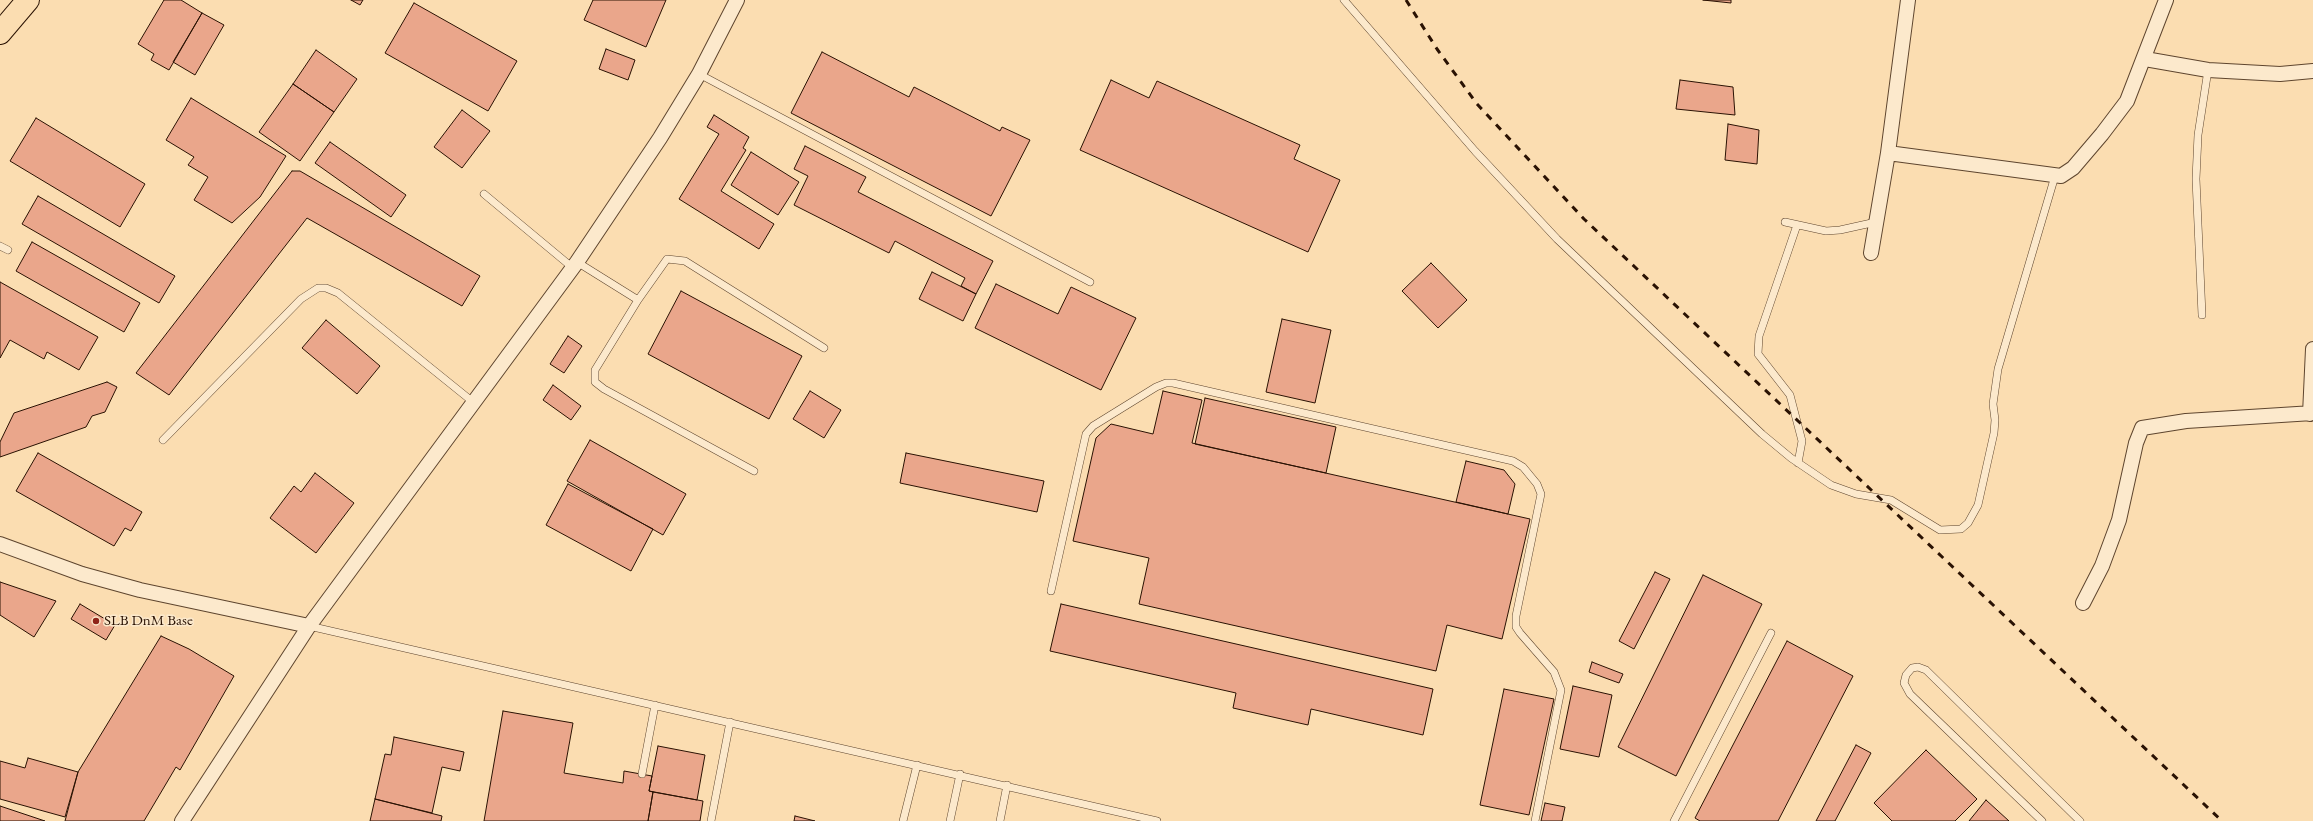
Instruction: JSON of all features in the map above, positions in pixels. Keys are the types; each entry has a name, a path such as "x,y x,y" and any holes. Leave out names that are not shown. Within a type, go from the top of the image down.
{"main road":[{"path":"0,33 28,0"}],"street":[{"path":"182,821 309,626 473,402 576,265 660,138 699,74 737,0"},
{"path":"1871,253 1888,153 1908,0"},
{"path":"1888,153 2061,176 2073,168 2127,102 2145,59 2166,0"},
{"path":"2145,59 2208,70 2280,74 2313,71"},
{"path":"2083,602 2102,566 2119,520 2136,442 2142,428 2186,421 2312,413 2313,349"},
{"path":"0,544 82,574 140,590 309,626"}],"lane":[{"path":"1344,0 1475,152 1557,239 1762,434 1798,463 1832,485 1856,494 1891,500 1940,530 1961,529 1968,523 1978,505 1994,433 1995,420 1993,404 1998,369 2055,176"},
{"path":"2202,316 2196,179 2198,135 2208,70"},
{"path":"699,74 1090,282"},
{"path":"484,194 576,265 638,300"},
{"path":"1785,222 1826,231 1840,230 1876,222"},
{"path":"1797,225 1759,336 1758,354 1790,395 1802,441 1798,463"},
{"path":"0,246 8,250"},
{"path":"754,471 604,389 595,382 595,370 638,300 667,260 685,261 824,348"},
{"path":"163,440 301,299 318,288 326,288 338,293 473,402"},
{"path":"1051,591 1086,434 1093,426 1156,387 1166,383 1173,383 1514,461 1528,473 1537,484 1541,494 1516,616 1516,626 1520,634 1554,672 1561,690 1561,699 1534,821"},
{"path":"309,626 960,774 1144,820 1157,821"},
{"path":"1674,821 1771,633"},
{"path":"2042,821 1910,694 1904,684 1906,675 1912,668 1918,667 1926,670 2080,821"},
{"path":"642,774 655,705"},
{"path":"711,821 730,722"},
{"path":"903,821 917,765"},
{"path":"950,821 960,774"},
{"path":"1000,821 1007,785"}],"building":[{"path":"164,0 181,0 202,13 169,70 151,60 154,54 138,44"},
{"path":"351,0 363,0 360,5"},
{"path":"593,0 666,0 646,47 584,20"},
{"path":"1703,0 1731,0 1731,3"},
{"path":"414,3 517,61 488,111 385,53"},
{"path":"202,13 224,25 195,75 173,62"},
{"path":"606,49 635,60 628,80 599,69"},
{"path":"316,50 357,79 334,112 293,84"},
{"path":"822,52 909,97 914,87 1000,131 1002,127 1030,140 991,216 791,113"},
{"path":"1111,80 1149,98 1157,81 1300,145 1294,159 1340,180 1308,252 1080,150"},
{"path":"1680,80 1733,87 1735,115 1676,109"},
{"path":"293,84 334,112 300,161 259,132"},
{"path":"191,98 286,156 260,197 232,223 194,200 208,177 188,165 194,157 166,140"},
{"path":"462,110 490,131 462,168 434,147"},
{"path":"714,115 749,137 743,148 746,150 721,191 774,224 759,249 679,199 719,134 707,127"},
{"path":"36,118 145,184 120,227 10,161"},
{"path":"1728,124 1759,130 1757,164 1725,160"},
{"path":"330,142 406,195 391,217 315,163"},
{"path":"805,146 866,177 858,192 993,261 976,294 961,286 965,278 895,241 889,253 794,205 808,176 794,169"},
{"path":"751,152 799,182 778,215 731,185"},
{"path":"292,171 300,171 480,276 462,306 307,218 169,395 136,373"},
{"path":"38,196 175,276 159,303 22,224"},
{"path":"32,242 140,303 124,332 16,271"},
{"path":"1431,263 1467,300 1438,328 1402,291"},
{"path":"932,272 976,294 963,321 919,299"},
{"path":"0,282 98,337 79,370 47,352 44,359 10,340 0,358"},
{"path":"996,284 1058,314 1071,287 1136,318 1101,390 975,328"},
{"path":"681,291 802,356 769,419 648,354"},
{"path":"1282,319 1331,330 1315,403 1266,392"},
{"path":"326,320 380,366 357,394 302,348"},
{"path":"568,336 582,346 564,373 550,364"},
{"path":"107,382 117,387 105,412 92,416 86,427 0,457 0,442 14,413"},
{"path":"553,385 581,406 571,420 543,400"},
{"path":"810,391 841,410 824,438 793,419"},
{"path":"1163,391 1202,400 1192,443 1530,519 1502,639 1447,625 1436,671 1139,604 1149,558 1073,541 1096,438 1111,424 1153,434"},
{"path":"1205,398 1336,427 1326,473 1195,444"},
{"path":"590,440 686,494 663,535 567,481"},
{"path":"38,453 142,512 131,531 125,528 114,546 16,491"},
{"path":"906,453 1044,481 1037,512 900,483"},
{"path":"1466,461 1504,470 1515,484 1508,514 1456,502"},
{"path":"315,473 354,503 316,553 270,518 294,486 301,492"},
{"path":"568,484 653,529 631,571 546,525"},
{"path":"1655,572 1670,579 1634,649 1619,641"},
{"path":"1703,575 1762,604 1676,776 1618,747"},
{"path":"0,582 56,601 34,637 0,615"},
{"path":"80,604 115,625 106,640 71,619"},
{"path":"1061,604 1433,689 1423,735 1311,709 1308,725 1233,708 1236,693 1050,651"},
{"path":"161,636 189,649 234,676 180,770 176,767 144,821 65,821 78,772"},
{"path":"1787,641 1853,676 1778,821 1700,821 1695,818"},
{"path":"1592,662 1623,674 1619,683 1589,672"},
{"path":"1573,686 1612,695 1599,757 1560,749"},
{"path":"1504,689 1554,699 1529,815 1480,805"},
{"path":"503,711 573,723 564,773 623,783 624,771 652,776 649,791 653,792 648,821 484,821"},
{"path":"394,737 464,752 460,771 442,767 432,813 375,799 385,754 391,755"},
{"path":"1856,745 1871,753 1835,821 1816,821"},
{"path":"658,746 705,755 697,800 649,791"},
{"path":"1926,750 1977,799 1955,821 1892,821 1874,803"},
{"path":"28,758 78,772 65,817 0,799 0,761 25,768"},
{"path":"653,792 703,801 700,821 648,821"},
{"path":"375,799 442,816 441,821 370,821"},
{"path":"1986,800 2009,821 1969,821"},
{"path":"1545,803 1565,807 1562,821 1541,821"},
{"path":"0,806 45,821 0,821"},
{"path":"795,816 815,821 794,821"}],"railway":[{"path":"1406,0 1437,49 1477,104 1584,219 2222,821"}],"place":[{"name":"SLB DnM Base","path":"96,621"}]}
